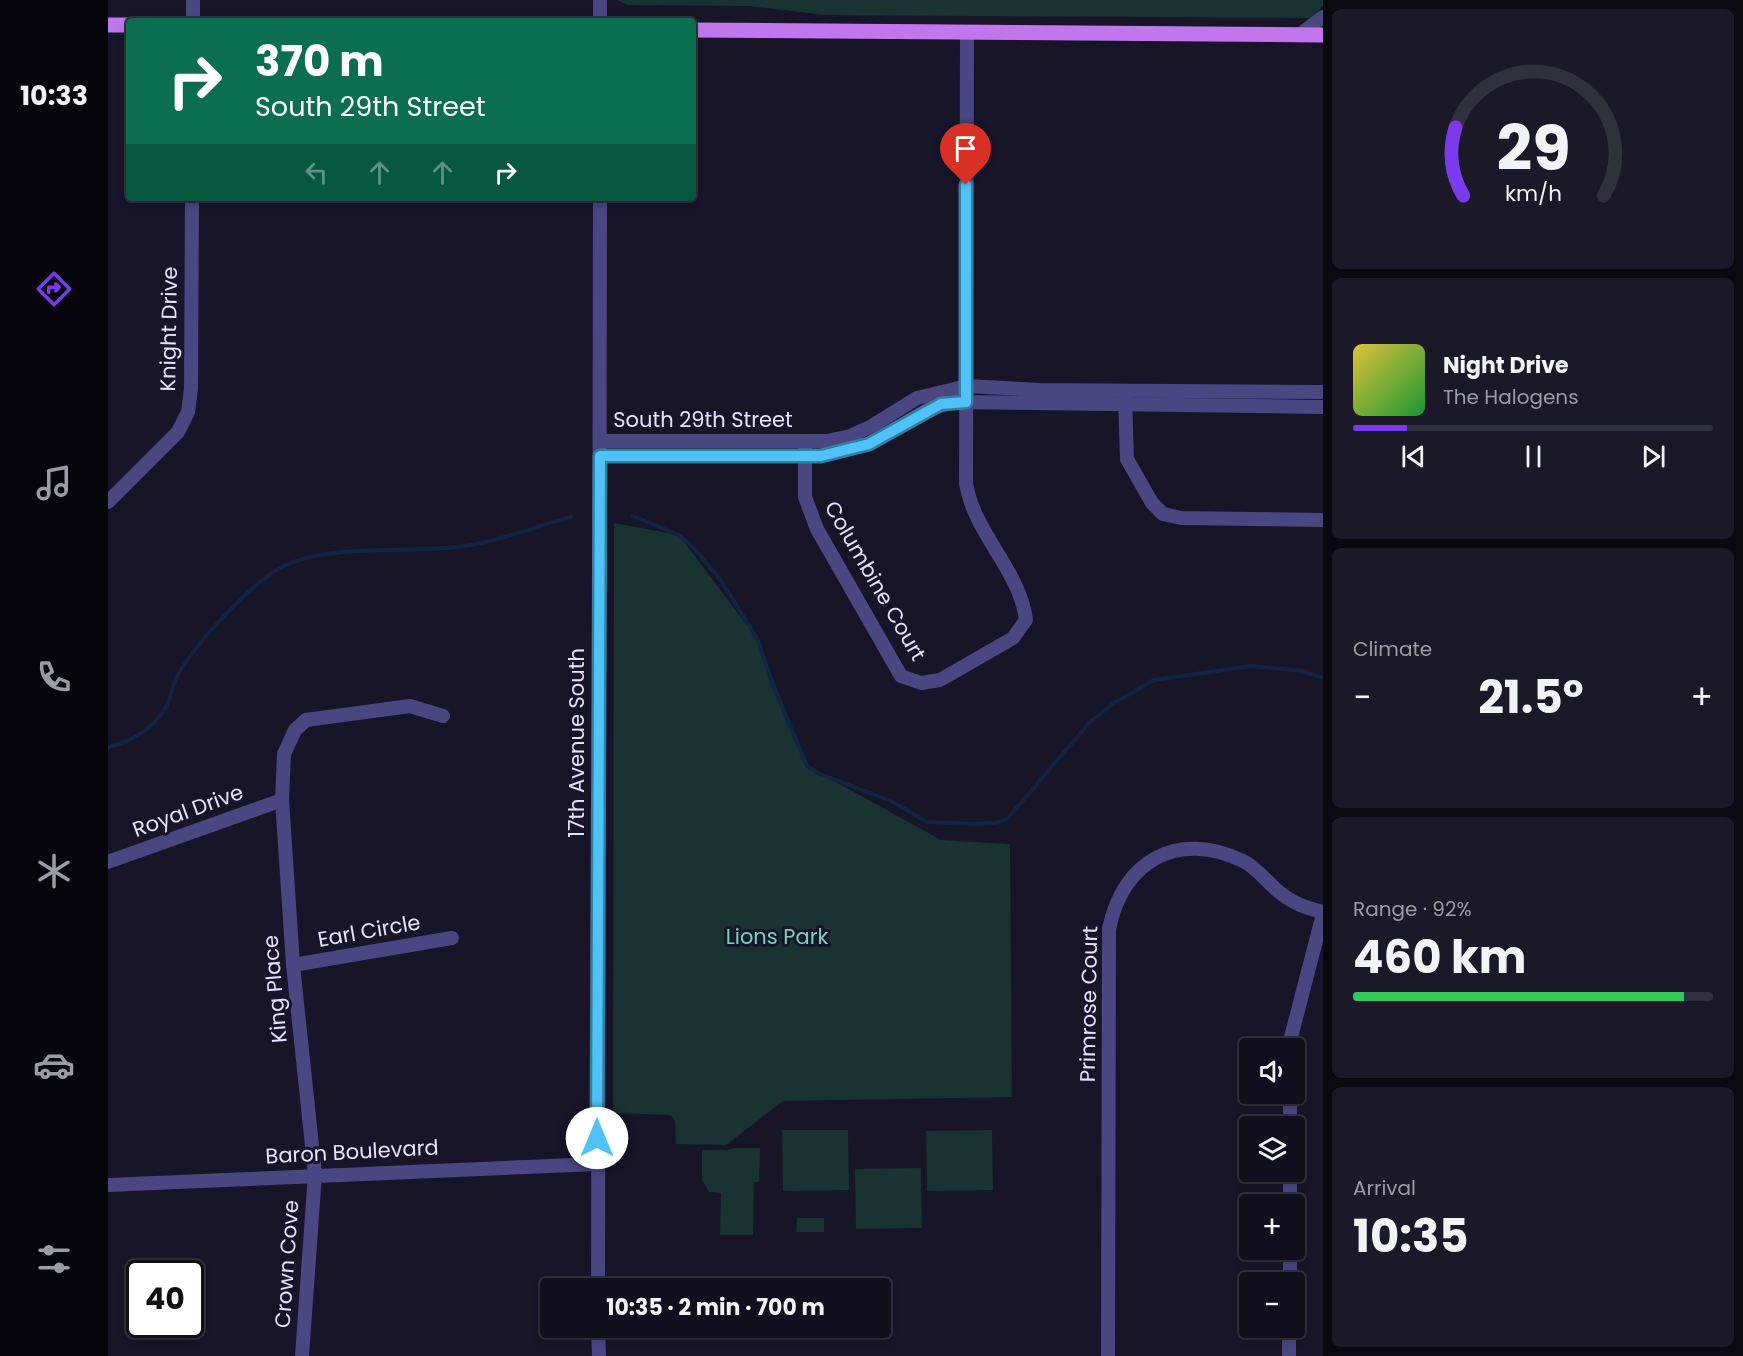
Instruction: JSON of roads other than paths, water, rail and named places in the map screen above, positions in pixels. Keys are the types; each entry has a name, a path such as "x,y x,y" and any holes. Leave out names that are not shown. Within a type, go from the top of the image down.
{"main road":[{"path":"108,25 126,25"},
{"path":"696,30 1323,35"}],"street":[{"path":"193,0 193,18"},
{"path":"600,0 600,18"},
{"path":"1299,35 1323,17"},
{"path":"966,402 967,33"},
{"name":"Knight Drive","path":"108,502 178,432 188,412 191,389 192,201"},
{"name":"17th Avenue South","path":"598,1278 600,201"},
{"name":"South 29th Street","path":"600,456 804,449 850,436 917,398 966,386 1125,391 1323,392"},
{"path":"1125,391 1126,459 1152,503 1163,514 1181,518 1323,520"},
{"name":"South 29th Street","path":"600,441 804,449 821,456 853,449 881,438 941,404 966,402 1323,407"},
{"name":"Columbine Court","path":"804,449 805,497 817,529 901,676 921,683 940,680 1013,638 1026,620 1023,599 969,502 966,483 966,402"},
{"name":"King Place","path":"315,1174 293,965 282,800 284,754 295,730 306,720 410,705 443,716"},
{"name":"Royal Drive","path":"108,862 282,800"},
{"name":"Primrose Court","path":"1108,1356 1109,929 1117,898 1132,875 1153,858 1178,850 1201,850 1245,862 1298,906 1323,913"},
{"path":"1291,1038 1323,913"},
{"name":"Earl Circle","path":"293,965 452,938"},
{"name":"Baron Boulevard","path":"108,1185 315,1174 597,1164"},
{"name":"Crown Cove","path":"302,1356 315,1174"},
{"path":"598,1338 598,1356"},
{"path":"1289,1338 1289,1356"}],"waterway":[{"path":"633,516 679,535 696,550 722,582 758,640 773,685 807,766 820,774 891,801 927,822 973,824 995,823 1007,819 1090,722 1114,703 1154,680 1251,666 1302,671 1323,678"},
{"path":"108,747 134,738 155,722 166,707 175,681 185,664 207,635 261,582 272,573 292,563 340,552 442,548 478,544 571,517"}],"park label":[{"name":"Lions Park","path":"777,937"}]}
